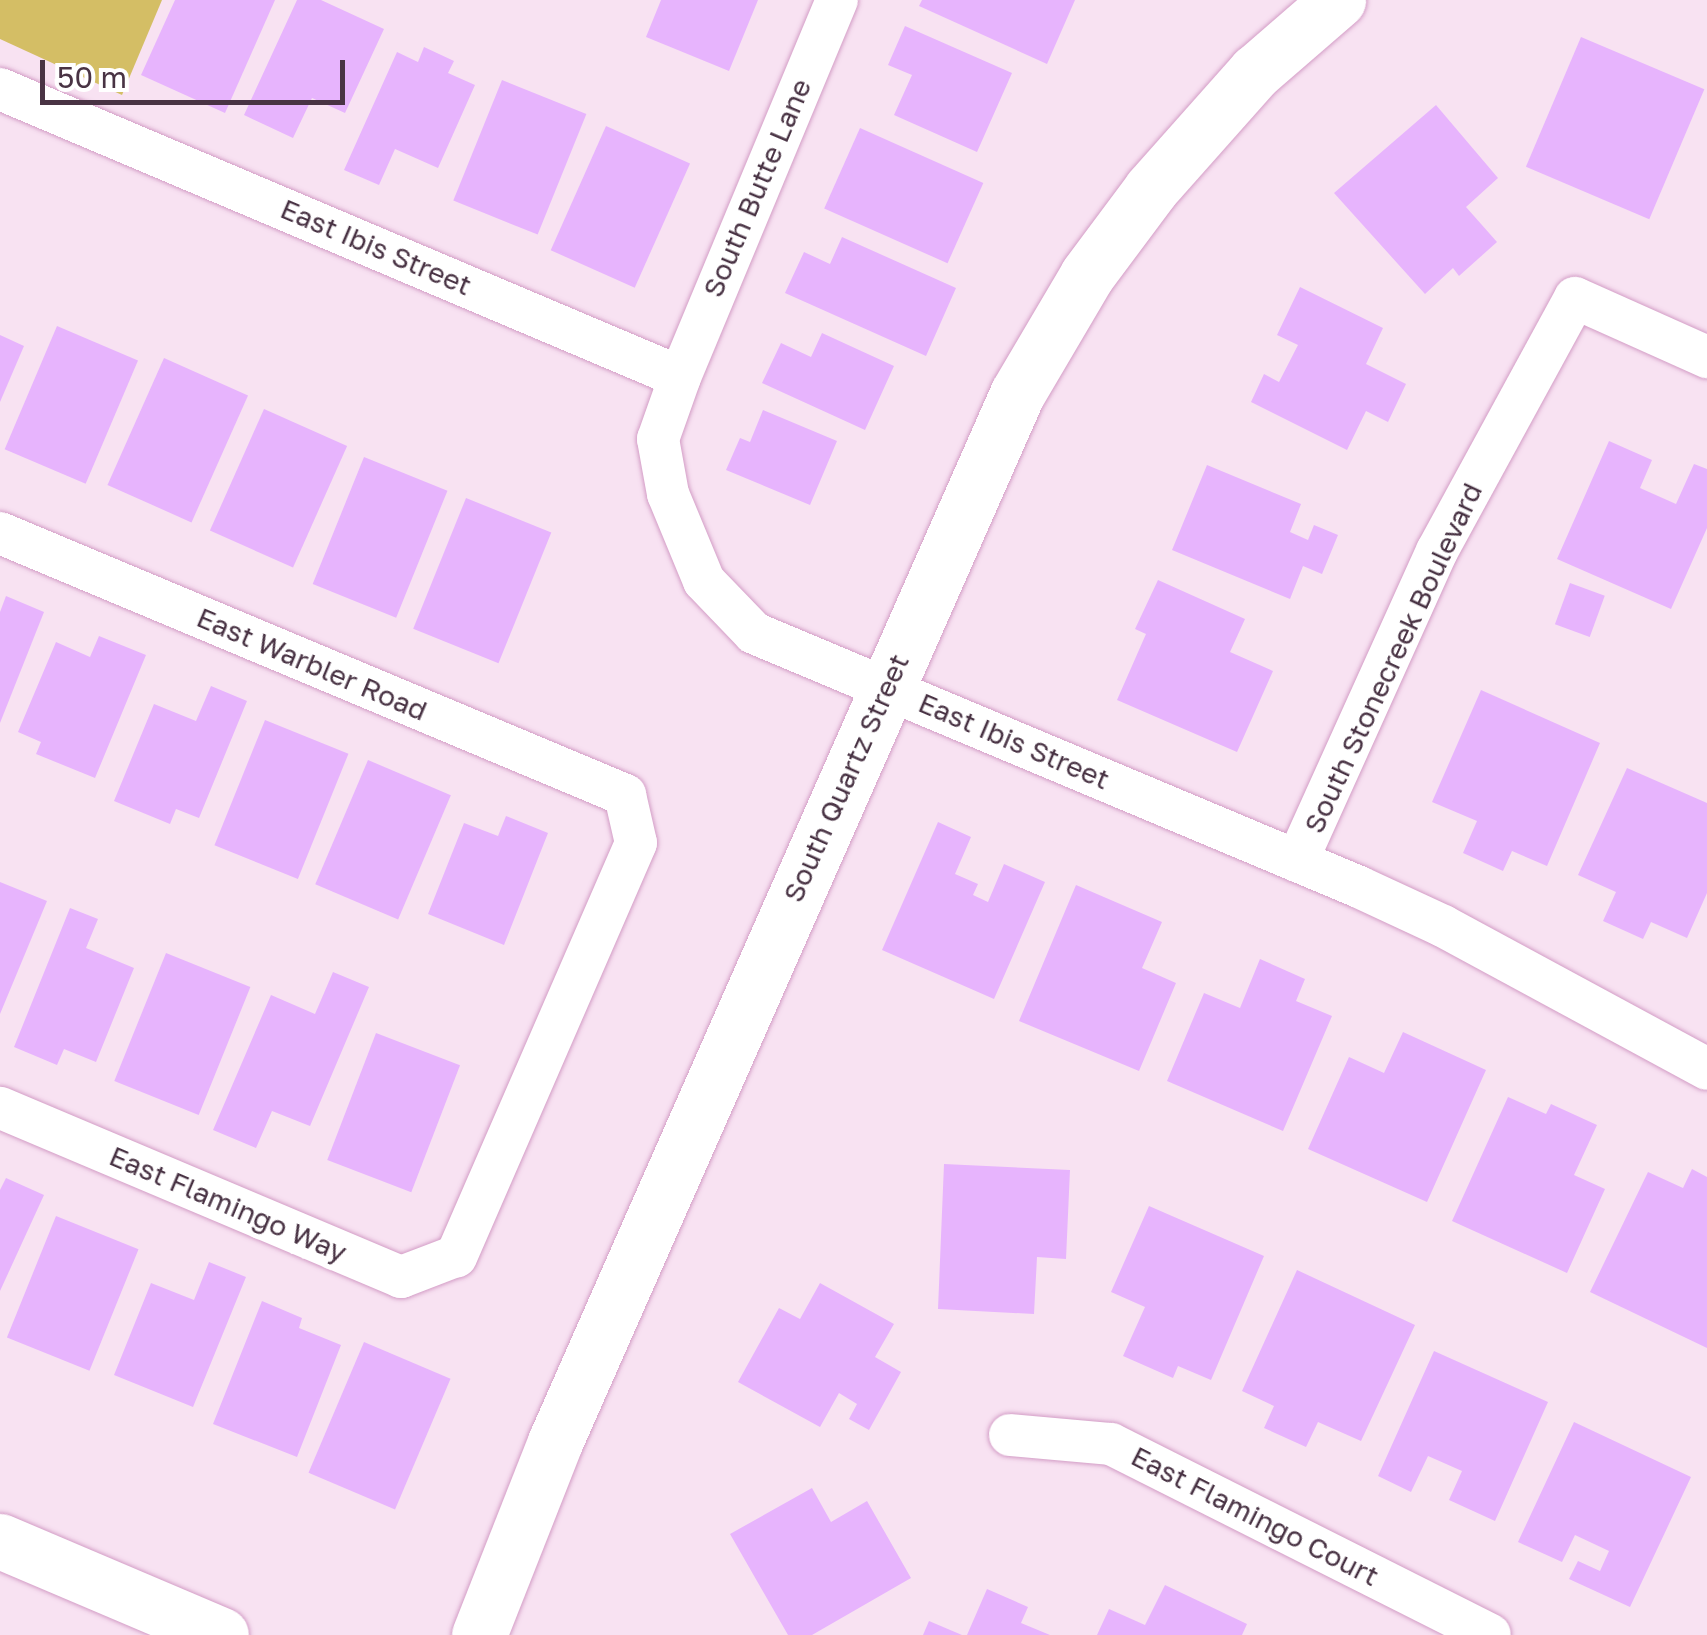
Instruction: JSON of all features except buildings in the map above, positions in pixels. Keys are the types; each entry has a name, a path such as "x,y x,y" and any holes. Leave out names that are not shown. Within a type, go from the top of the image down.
{"street":[{"name":"South Butte Lane","path":"680,378 836,0"},
{"name":"South Quartz Street","path":"479,1635 555,1442 990,449 1048,337 1087,275 1151,189 1244,85 1338,0"},
{"name":"East Ibis Street","path":"0,90 680,378 658,439 668,494 704,581 754,633 1443,926 1707,1069"},
{"name":"South Stonecreek Boulevard","path":"1297,861 1437,552 1576,298 1707,357"},
{"name":"East Warbler Road","path":"0,533 624,795 636,843 456,1256"},
{"name":"East Flamingo Way","path":"0,1108 401,1277 456,1256"},
{"name":"East Flamingo Court","path":"1010,1434 1111,1444 1490,1635"},
{"path":"0,1540 221,1635"}],"shaded area":[{"path":"0,0 162,0 122,95 0,39"}]}
